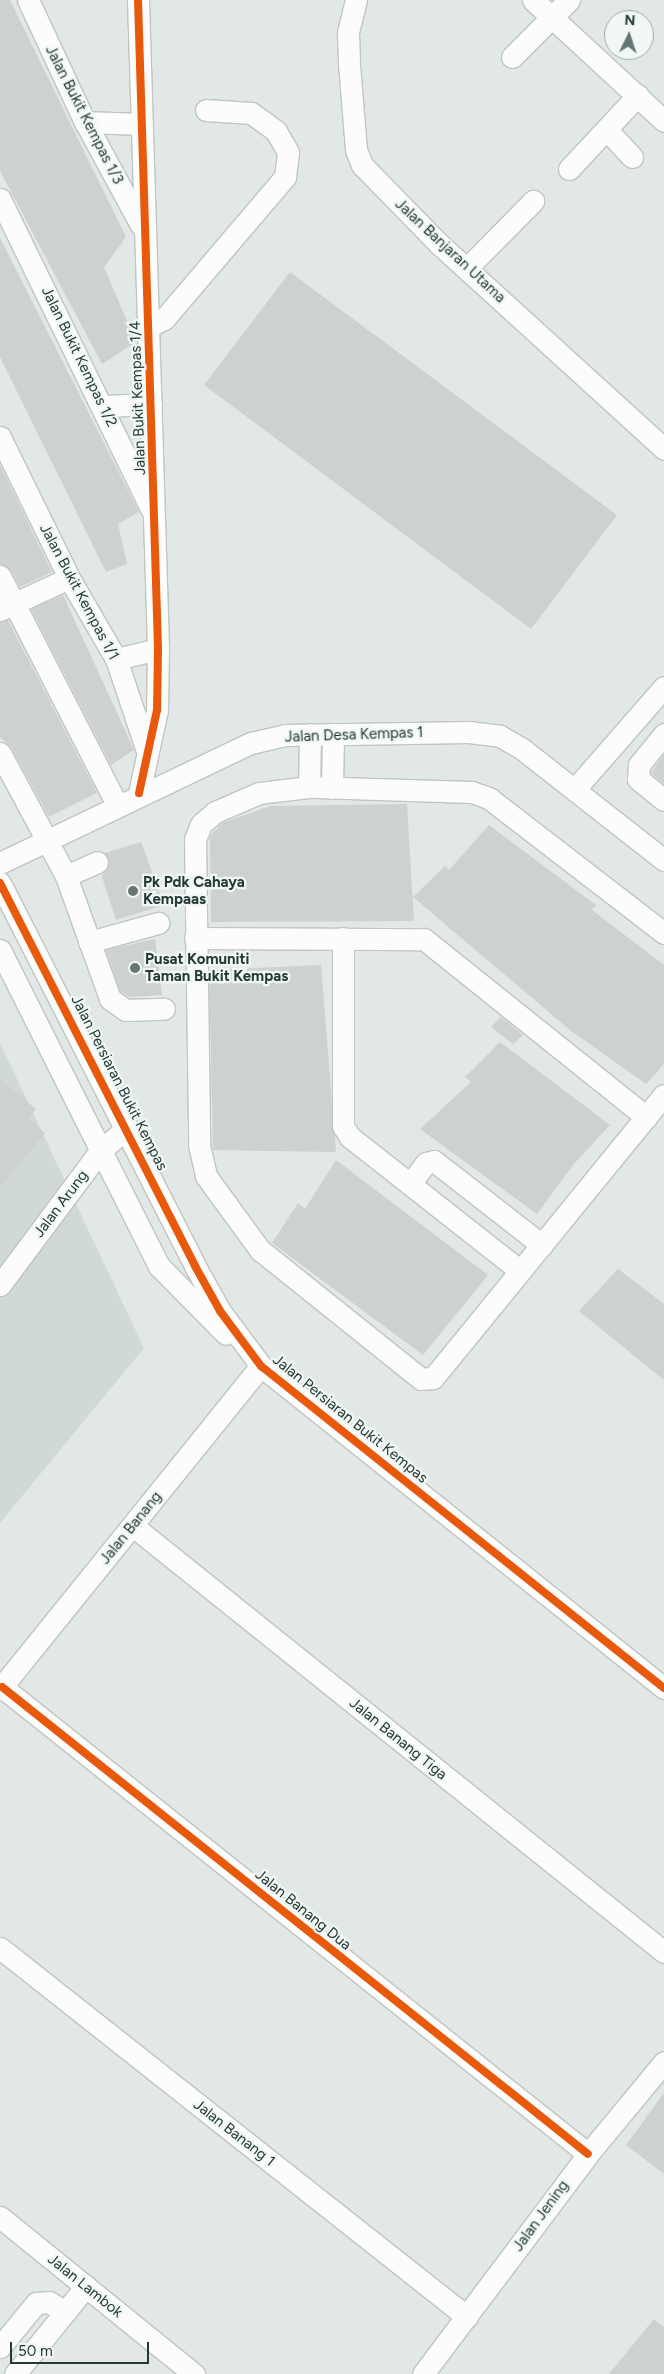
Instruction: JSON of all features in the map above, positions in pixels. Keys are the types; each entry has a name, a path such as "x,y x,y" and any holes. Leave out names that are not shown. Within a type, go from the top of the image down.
{"street":[{"name":"Jalan Bukit Kempas 1/3","path":"28,0 85,122 143,229"},
{"name":"Jalan Bukit Kempas 1/4","path":"138,0 143,229 150,326 158,649 157,710 139,793"},
{"name":"Jalan Banjaran Utama","path":"356,0 348,33 349,64 356,150 362,165 468,267 664,449"},
{"path":"533,0 664,121"},
{"path":"512,56 551,16 570,0"},
{"path":"569,169 638,95"},
{"path":"150,326 164,319 285,176 288,152 276,132 251,113 206,110"},
{"path":"85,122 142,124"},
{"path":"607,130 632,157"},
{"name":"Jalan Bukit Kempas 1/2","path":"0,199 104,406 155,517"},
{"path":"468,267 533,201"},
{"path":"104,406 151,404"},
{"name":"Jalan Bukit Kempas 1/1","path":"0,437 69,578 116,659 147,750"},
{"path":"0,576 7,606 117,805"},
{"path":"7,606 69,578"},
{"path":"116,659 158,649"},
{"path":"575,790 664,687"},
{"name":"Jalan Desa Kempas 1","path":"0,863 139,793 251,743 310,734 469,732 500,736 575,790 664,860"},
{"path":"309,787 310,734"},
{"path":"332,788 333,734"},
{"path":"664,734 639,765 638,779 664,800"},
{"path":"0,753 66,876 110,999 126,1010 164,1009"},
{"path":"195,938 424,939 657,1110 428,1381 260,1250 236,1223 201,1164 195,938 195,840 201,824 215,812 259,793 309,787 454,789 489,798 664,933"},
{"path":"66,876 97,862"},
{"name":"Jalan Persiaran Bukit Kempas","path":"0,883 128,1127 216,1303 261,1366 664,1688"},
{"path":"89,942 158,923"},
{"path":"343,938 343,1126 350,1136 520,1271"},
{"path":"0,950 99,1152 159,1266 261,1366"},
{"name":"Jalan Arung","path":"0,1285 99,1152 128,1127"},
{"path":"410,1184 426,1163 434,1161 542,1245"},
{"name":"Jalan Banang","path":"1,1688 261,1366"},
{"name":"Jalan Banang Tiga","path":"132,1526 664,1952"},
{"name":"Jalan Banang Dua","path":"1,1688 588,2154"},
{"name":"Jalan Banang 1","path":"0,1948 467,2317"},
{"name":"Jalan Jening","path":"422,2374 467,2317 588,2154 664,2062"},
{"name":"Jalan Lambok","path":"0,2217 194,2374"},
{"path":"15,2374 86,2286"},
{"path":"0,2347 36,2303 48,2302 65,2312"}],"shaded area":[{"path":"0,1043 144,1348 0,1523"}],"building":[{"path":"0,0 10,0 126,237 104,267 136,342 102,364 0,171"},
{"path":"0,238 139,512 118,524 127,564 106,572 0,357"},
{"path":"290,272 617,515 531,629 204,385"},
{"path":"0,465 52,572 20,587 11,570 0,564"},
{"path":"63,595 134,750 111,765 31,609"},
{"path":"8,620 97,793 49,817 11,747 0,737 0,622"},
{"path":"664,754 664,784 651,773"},
{"path":"407,804 414,921 211,922 210,836 222,823 270,806"},
{"path":"489,825 596,905 592,910 664,965 664,1064 646,1084 570,1030 413,897 445,866 449,870"},
{"name":"Pk Pdk Cahaya Kempaas","path":"141,842 164,905 116,920 102,877 109,864 105,853"},
{"name":"Pusat Komuniti Taman Bukit Kempas","path":"155,939 162,995 130,997 120,991 106,950"},
{"path":"321,965 336,1152 213,1150 209,970"},
{"path":"501,1017 523,1035 513,1044 491,1027"},
{"path":"500,1042 610,1125 573,1165 537,1214 420,1129 471,1082 465,1077"},
{"path":"0,1079 36,1109 28,1118 45,1133 0,1187"},
{"path":"336,1160 488,1275 423,1355 272,1243 298,1203 305,1209"},
{"path":"618,1269 664,1304 664,1380 579,1311"},
{"path":"664,2093 664,2174 626,2145"},
{"path":"654,2319 664,2327 664,2374 609,2374"}],"cycle path":[{"path":"138,0 158,649 157,710 139,793"},
{"path":"0,883 195,1266 220,1311 261,1366 664,1688"},
{"path":"2,1687 588,2154"}],"place":[{"name":"Pk Pdk Cahaya Kempaas","path":"133,891"},
{"name":"Pusat Komuniti Taman Bukit Kempas","path":"135,968"}]}
